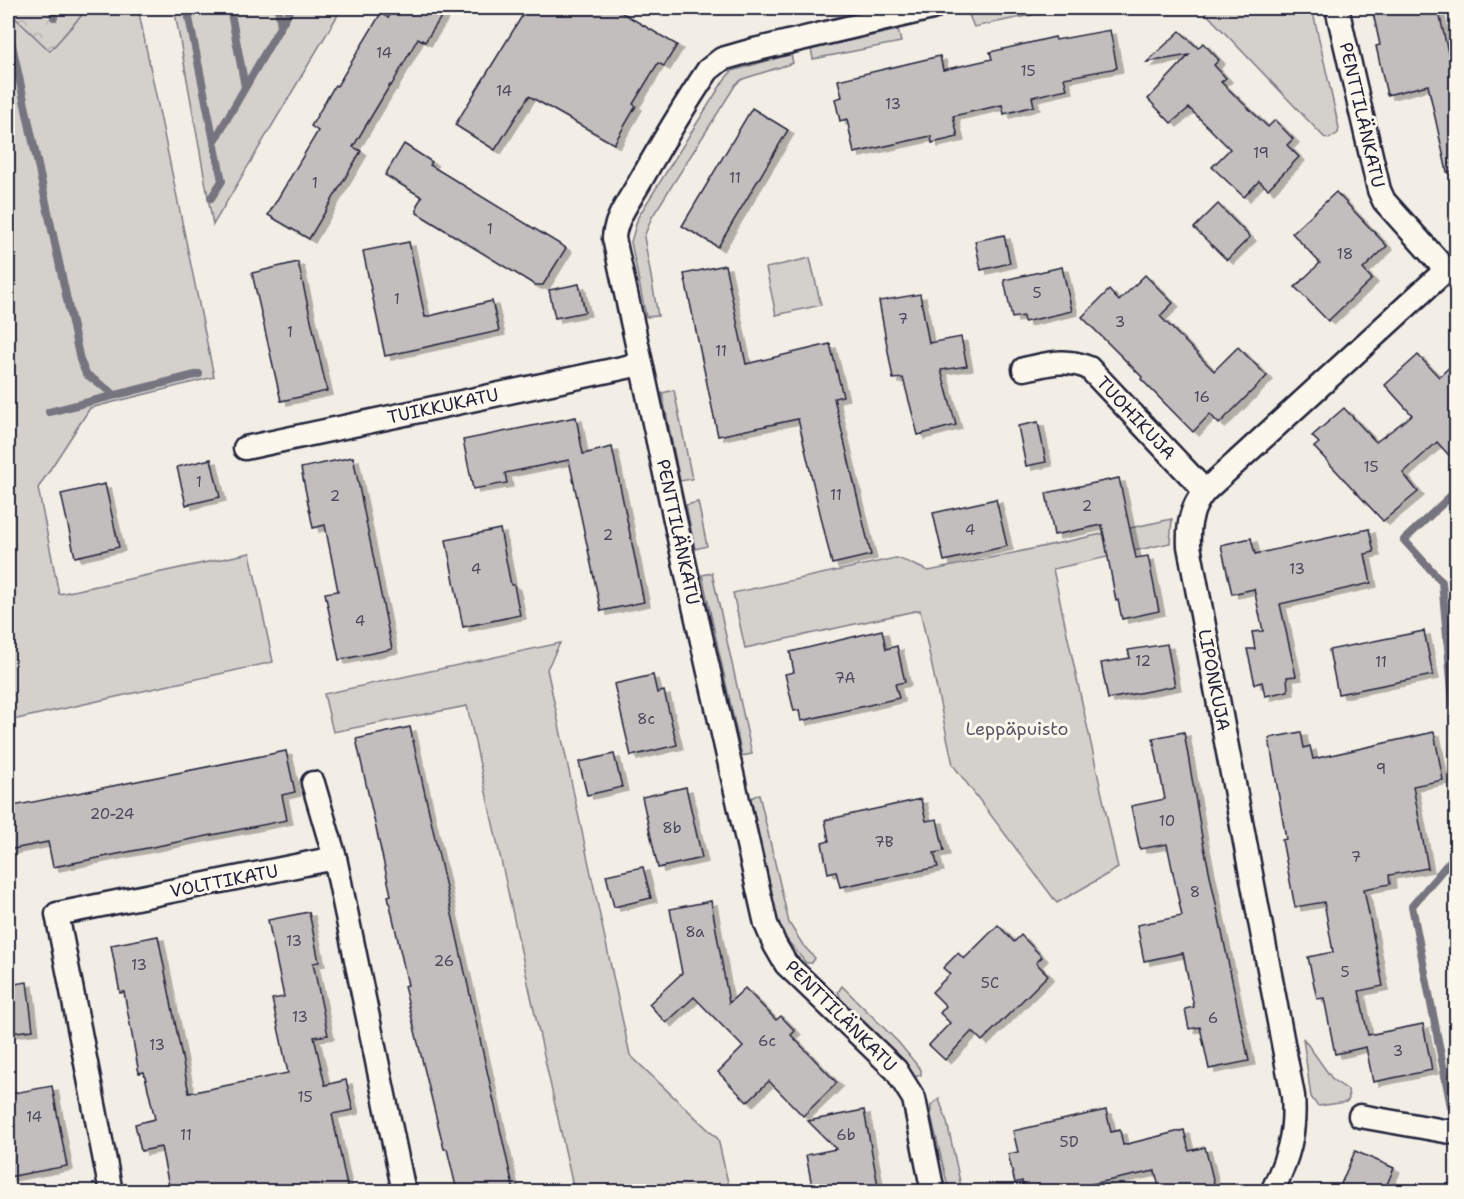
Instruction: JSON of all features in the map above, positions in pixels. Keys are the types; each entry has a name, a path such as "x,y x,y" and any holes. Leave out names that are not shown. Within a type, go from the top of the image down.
{"street":[{"name":"PENTTILÄNKATU","path":"932,8 722,59 708,70 657,152 627,204 615,232 641,364 766,924 786,964 896,1070 914,1100 933,1191"},
{"name":"PENTTILÄNKATU","path":"1337,8 1378,190 1384,201 1446,270"},
{"name":"LIPONKUJA","path":"1272,1191 1288,1154 1294,1132 1293,1096 1189,546 1190,519 1199,498 1205,491 1446,270"},
{"name":"TUOHIKUJA","path":"1024,369 1064,362 1074,362 1089,368 1205,491"},
{"name":"TUIKKUKATU","path":"245,448 641,364"},
{"path":"313,783 335,858 404,1191"},
{"name":"VOLTTIKATU","path":"111,1191 57,914 335,858"},
{"path":"1360,1116 1456,1133"}],"green space":[{"path":"8,8 88,8 50,51 8,11"},
{"path":"88,8 138,8 214,377 90,408 38,488 59,594 250,553 273,662 8,721 8,11 50,51"},
{"path":"174,8 342,8 213,225 176,18"},
{"path":"1005,8 1064,8 974,27 969,15"},
{"path":"1201,8 1312,8 1339,128 1338,133 1329,139 1324,137"},
{"path":"898,30 901,42 813,59 811,49"},
{"path":"791,54 793,63 743,79 736,84 652,217 644,237 658,316 646,317 631,242 638,217 724,80 732,71"},
{"path":"810,258 821,305 776,315 766,268"},
{"path":"674,390 692,479 680,481 662,393"},
{"path":"698,502 707,546 695,549 686,505"},
{"name":"Leppäpuisto","path":"1172,519 1170,543 1053,569 1118,868 1057,903 953,765 920,610 745,648 733,593 896,558 929,571"},
{"path":"712,573 752,754 742,756 702,575"},
{"path":"560,643 547,669 630,1055 718,1139 730,1191 574,1191 467,706 333,732 324,694"},
{"path":"759,794 789,923 803,945 815,958 812,963 806,963 783,935 775,914 751,798"},
{"path":"842,986 899,1043 921,1070 921,1075 915,1077 910,1074 895,1054 841,999 838,992"},
{"path":"1303,1038 1333,1080 1348,1090 1349,1099 1346,1102 1319,1106 1311,1097"},
{"path":"939,1099 947,1122 962,1191 949,1191 931,1115 931,1105"}],"building":[{"path":"394,8 447,8 425,42 418,38 353,147 361,151 309,239 268,215 318,131 311,126 335,85 337,86 381,13 388,18"},
{"path":"527,8 614,8 677,45 664,66 658,63 633,104 636,106 614,144 529,96 495,150 455,125"},
{"path":"1372,8 1438,8 1456,88 1456,171 1447,172 1428,85 1387,95 1376,46 1380,45"},
{"path":"1110,30 1117,68 1064,78 1067,89 1032,97 1034,106 1004,114 1002,105 953,116 958,137 932,143 931,136 854,153 847,119 840,121 835,99 842,97 838,80 940,56 943,70 992,59 990,52 1055,37 1056,40"},
{"path":"1180,31 1198,48 1203,43 1219,60 1214,65 1226,78 1221,82 1268,127 1275,120 1293,139 1287,145 1299,157 1268,189 1259,181 1244,197 1212,167 1230,149 1189,108 1171,123 1148,99 1189,55 1147,62"},
{"path":"752,108 788,130 718,247 682,226"},
{"path":"404,144 432,162 430,165 566,248 543,285 535,285 417,213 417,205 422,197 385,175"},
{"path":"1336,192 1387,246 1363,269 1372,279 1328,321 1295,287 1320,263 1292,233"},
{"path":"1218,204 1250,237 1227,260 1194,228"},
{"path":"1004,235 1010,263 981,270 975,241"},
{"path":"409,242 425,317 492,301 499,331 385,356 363,251"},
{"path":"298,262 327,391 281,401 252,273"},
{"path":"725,265 746,364 830,344 843,396 834,398 871,555 832,564 798,419 718,436 684,274"},
{"path":"1062,267 1072,311 1024,322 1023,316 1012,318 1004,280"},
{"path":"1145,275 1173,303 1160,316 1214,371 1238,347 1267,376 1219,424 1210,414 1193,432 1082,317 1109,290 1119,301"},
{"path":"579,284 585,312 555,318 549,290"},
{"path":"920,294 929,343 961,337 967,366 941,370 956,425 918,435 903,378 893,379 879,301"},
{"path":"1418,355 1439,377 1456,361 1456,463 1437,442 1403,473 1418,492 1383,521 1314,447 1319,443 1312,436 1344,408 1376,442 1412,415 1385,385"},
{"path":"576,417 583,454 612,447 644,602 601,611 569,460 505,473 507,483 473,489 463,440"},
{"path":"1038,422 1046,462 1026,466 1018,426"},
{"path":"353,457 392,649 339,660 325,593 338,591 325,525 313,528 301,468"},
{"path":"211,459 220,497 186,505 177,467"},
{"path":"1119,478 1136,558 1148,556 1159,611 1122,619 1118,600 1116,601 1102,525 1054,535 1046,493"},
{"path":"105,484 119,547 75,557 61,494"},
{"path":"996,499 1007,546 944,561 933,513"},
{"path":"500,529 511,585 514,585 520,615 463,627 446,540"},
{"path":"1369,529 1374,552 1365,554 1371,583 1280,604 1296,676 1287,677 1288,691 1265,696 1262,682 1255,684 1247,649 1255,649 1252,632 1263,631 1254,589 1232,594 1221,545 1251,538 1255,554"},
{"path":"882,630 886,649 897,646 905,682 895,684 899,698 801,721 799,710 794,711 785,674 794,672 790,652"},
{"path":"1424,631 1433,675 1338,694 1329,650"},
{"path":"1167,644 1175,686 1108,699 1101,663 1130,658 1128,650"},
{"path":"653,675 657,693 664,691 677,745 631,756 614,684"},
{"path":"410,727 514,1191 457,1191 447,1149 444,1149 404,986 408,985 388,896 391,895 356,739"},
{"path":"1184,732 1202,837 1249,1061 1209,1069 1200,1027 1189,1029 1185,1009 1194,1007 1183,953 1144,961 1137,925 1182,916 1167,844 1140,849 1131,806 1165,799 1153,738"},
{"path":"1301,732 1304,748 1310,746 1313,759 1434,732 1443,780 1413,786 1428,868 1389,875 1390,884 1364,889 1383,986 1359,991 1368,1035 1423,1024 1432,1070 1373,1082 1366,1047 1335,1054 1324,998 1317,999 1308,957 1333,952 1324,902 1295,907 1282,840 1286,839 1269,738"},
{"path":"286,751 295,792 282,795 287,820 53,867 48,842 8,850 8,807"},
{"path":"614,754 622,787 587,795 579,762"},
{"path":"686,787 702,858 658,868 642,797"},
{"path":"921,799 926,821 937,819 944,851 934,853 938,867 840,887 836,871 828,873 822,843 829,841 825,820"},
{"path":"643,867 651,898 614,907 606,875"},
{"path":"711,901 729,1003 745,988 776,1020 781,1016 795,1031 791,1035 837,1083 803,1116 769,1081 747,1102 718,1072 743,1047 694,997 666,1023 649,1004 682,973 670,909"},
{"path":"309,912 319,962 313,963 328,1035 314,1037 325,1085 346,1080 353,1110 332,1114 348,1191 170,1191 161,1147 141,1151 135,1124 155,1119 144,1072 139,1073 124,992 120,993 111,945 158,936 189,1093 288,1073 272,999 284,997 268,920"},
{"path":"998,925 1014,942 1021,935 1042,957 1036,963 1048,975 982,1041 972,1031 945,1060 929,1045 950,1023 940,1013 946,1006 932,992 950,974 943,968 958,953 964,959"},
{"path":"27,982 33,1030 8,1033 8,985"},
{"path":"52,1086 67,1166 8,1177 8,1137 14,1136 8,1094"},
{"path":"864,1110 879,1191 813,1191 806,1155 836,1149 808,1121"},
{"path":"1106,1110 1111,1132 1120,1130 1123,1145 1184,1130 1189,1151 1205,1147 1216,1191 1160,1191 1155,1171 1058,1191 1024,1191 1022,1181 1015,1183 1008,1154 1018,1152 1013,1131"},
{"path":"1355,1151 1394,1168 1384,1191 1338,1191"}],"waterway":[{"path":"52,8 54,17"},
{"path":"187,8 222,181 211,198"},
{"path":"230,8 245,87"},
{"path":"278,8 281,25"},
{"path":"216,138 291,8"},
{"path":"8,26 80,360 86,374 115,395"},
{"path":"49,412 199,374"},
{"path":"1456,491 1404,540 1442,582 1456,735"},
{"path":"1451,1107 1412,906 1456,854"}]}
